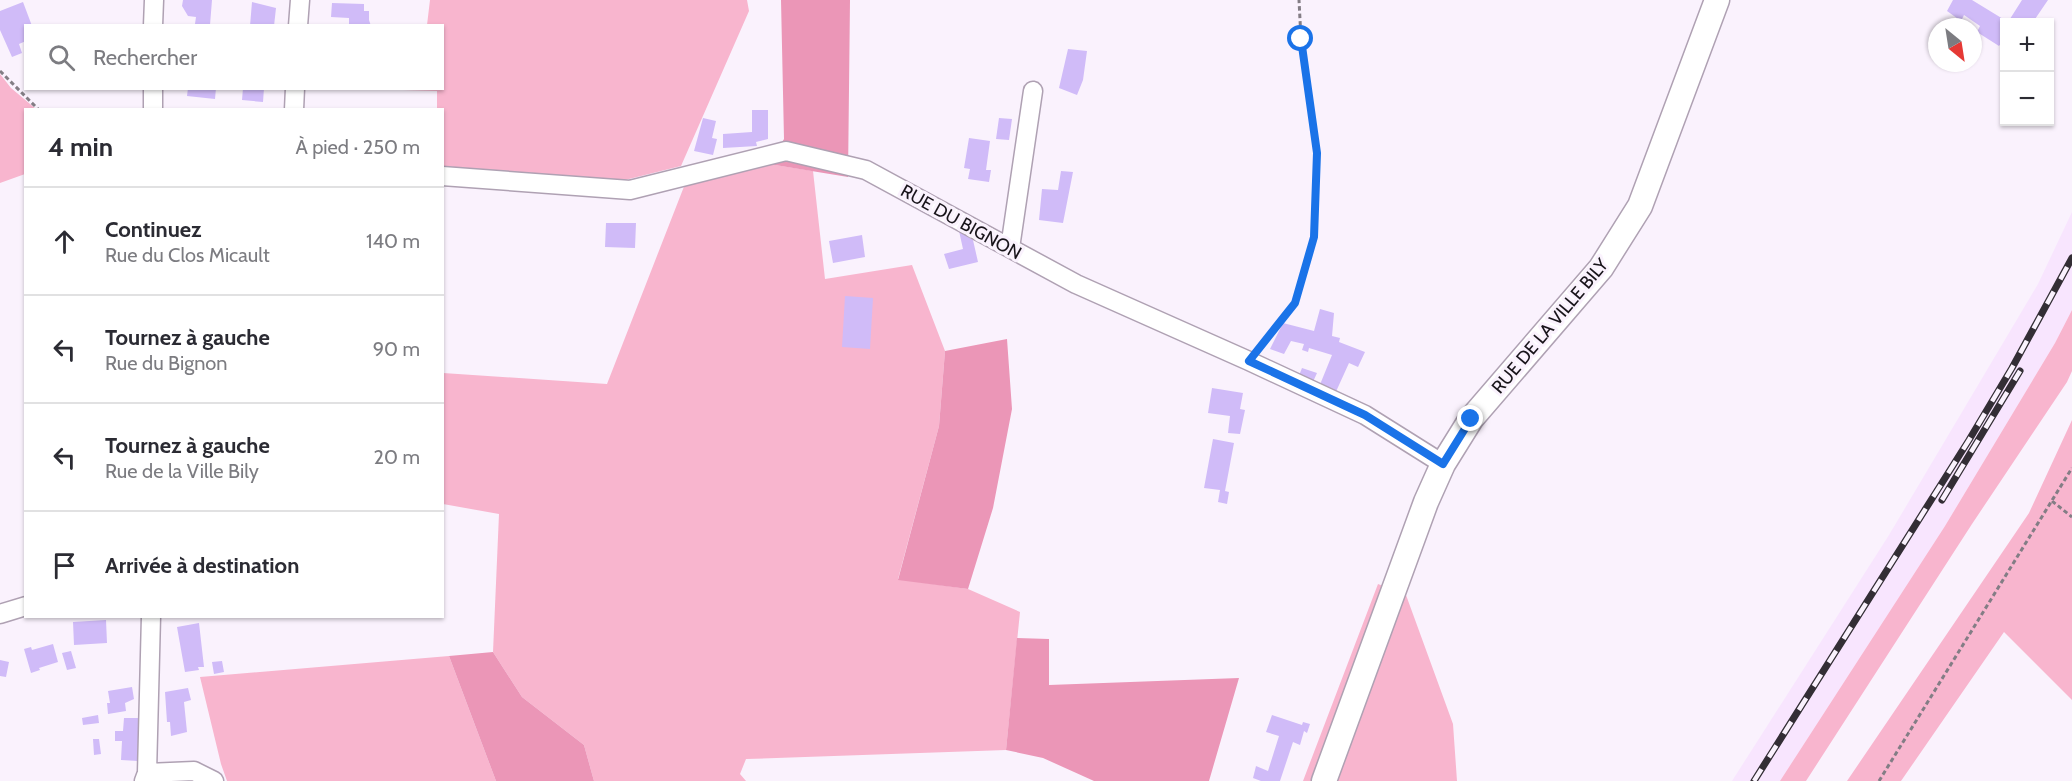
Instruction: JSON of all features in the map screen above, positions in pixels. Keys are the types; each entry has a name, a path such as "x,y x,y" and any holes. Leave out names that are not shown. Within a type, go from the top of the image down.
{"street":[{"path":"153,24 154,0"},
{"path":"298,24 300,0"},
{"name":"RUE DE LA VILLE BILY","path":"1324,781 1426,502 1443,464 1471,419 1601,268 1640,206 1717,0"},
{"path":"153,90 153,108"},
{"path":"294,108 295,90"},
{"path":"1010,248 1033,90"},
{"name":"RUE DU BIGNON","path":"444,176 630,190 786,151 866,170 1076,284 1365,415 1443,464"},
{"path":"0,614 24,607"},
{"path":"151,618 145,777 194,771 214,781"}],"path":[{"path":"1249,361 1295,303 1314,237 1317,153 1301,39 1299,0"},
{"path":"0,70 37,108"},
{"path":"1879,781 2072,468"},
{"path":"2052,501 2072,517"}],"shaded area":[{"path":"430,0 747,0 749,11 681,166 621,181 444,166 444,108 437,108 437,91 402,90 444,90 444,24 427,24"},
{"path":"781,0 850,0 848,177 769,164 784,139"},
{"path":"0,74 11,88 35,108 24,108 24,174 0,183"},
{"path":"769,164 813,171 825,279 912,265 945,351 939,426 898,579 968,589 1020,612 1006,750 746,759 740,774 746,781 594,781 584,745 522,697 493,652 499,514 444,504 444,373 607,384 685,184"},
{"path":"2072,212 2072,310 2055,343 1945,526 1780,781 1732,781 1889,535 2038,284"},
{"path":"2072,310 2072,371 2067,382 1806,781 1780,781 1945,526 2055,343"},
{"path":"1007,339 1012,409 993,508 968,589 898,580 939,426 945,351"},
{"path":"2072,420 2072,700 2004,632 1901,781 1847,781 2029,513"},
{"path":"1378,584 1406,595 1453,724 1457,781 1303,781"},
{"path":"1017,638 1049,639 1049,685 1239,678 1209,781 1094,781 1043,758 1006,750"},
{"path":"493,652 522,697 584,745 594,781 496,781 449,656"},
{"path":"449,656 496,781 227,781 200,677"}],"building":[{"path":"183,0 212,0 210,24 195,24 196,17 188,16 182,6"},
{"path":"1953,0 1972,0 2001,18 2000,44 1982,35 1982,18 1968,18 1964,15 1962,18 1957,18 1947,11"},
{"path":"2022,0 2048,0 2036,18 2011,18"},
{"path":"23,2 31,24 24,24 24,42 19,44 22,53 12,57 0,30 0,11"},
{"path":"252,2 276,8 274,24 250,24"},
{"path":"332,3 364,4 364,11 369,11 370,24 349,24 349,18 331,17"},
{"path":"1068,49 1087,51 1083,80 1077,95 1059,88"},
{"path":"188,90 216,90 215,99 187,96"},
{"path":"243,90 264,90 263,102 242,100"},
{"path":"752,110 768,110 768,139 756,142 757,146 723,148 723,134 752,132"},
{"path":"703,118 716,121 712,138 717,139 713,155 694,151"},
{"path":"999,118 1012,119 1009,140 996,139"},
{"path":"969,138 990,141 986,170 991,170 989,182 968,179 970,169 964,168"},
{"path":"1061,171 1073,172 1063,223 1039,220 1042,189 1058,190"},
{"path":"606,223 636,223 635,248 605,247"},
{"path":"959,231 973,240 978,262 949,269 944,254 963,249"},
{"path":"862,235 865,257 833,263 829,241"},
{"path":"845,296 873,298 870,349 842,347"},
{"path":"1320,309 1334,313 1332,336 1340,338 1339,342 1365,352 1358,367 1349,363 1334,396 1319,387 1332,355 1309,348 1308,352 1302,350 1304,344 1291,341 1284,354 1270,349 1283,323 1314,331"},
{"path":"1302,368 1317,373 1312,384 1298,378"},
{"path":"1212,388 1243,393 1240,409 1245,410 1240,434 1228,433 1230,416 1208,413"},
{"path":"1213,439 1234,443 1225,491 1229,492 1227,504 1218,502 1220,490 1204,488"},
{"path":"106,620 107,643 74,645 73,622"},
{"path":"199,623 204,667 185,672 177,627"},
{"path":"53,644 58,662 31,673 24,649 31,647 32,650"},
{"path":"71,651 76,668 67,670 62,653"},
{"path":"0,660 9,662 6,677 0,676"},
{"path":"222,661 224,672 214,674 212,662"},
{"path":"132,687 134,699 125,703 126,711 108,714 107,703 110,703 108,691"},
{"path":"188,688 191,700 184,702 187,732 171,736 170,722 167,722 165,692"},
{"path":"98,715 99,723 83,725 82,718"},
{"path":"1272,715 1302,725 1303,722 1310,724 1307,733 1304,731 1300,745 1293,742 1280,781 1261,781 1253,778 1256,766 1268,771 1279,736 1266,732"},
{"path":"124,718 139,718 138,761 121,760 122,741 115,741 115,731 123,731"},
{"path":"93,739 99,739 101,754 94,755"}],"railway":[{"path":"1754,781 1969,440 2012,368 2072,258"},
{"path":"1942,500 2020,371"}],"route":[{"path":"1301,39 1317,153 1314,237 1295,303 1249,361 1365,415 1443,464 1471,419"}]}
